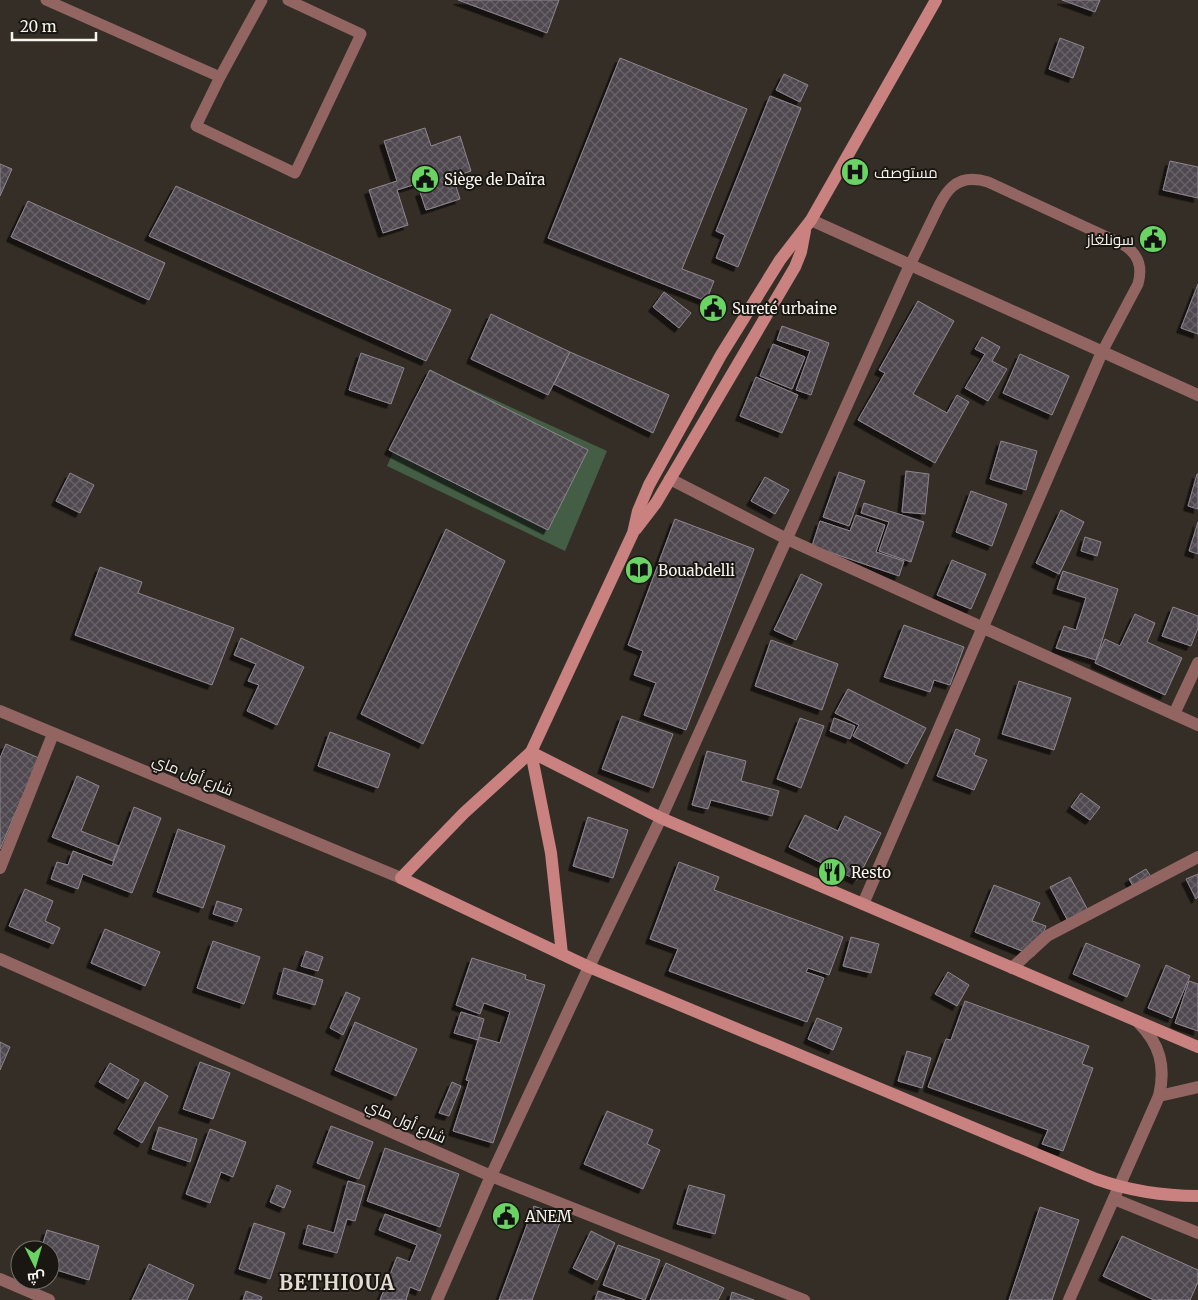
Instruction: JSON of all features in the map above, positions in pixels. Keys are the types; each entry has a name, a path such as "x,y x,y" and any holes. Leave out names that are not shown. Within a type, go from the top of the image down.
{"main road":[{"path":"936,0 808,225 780,260 721,355 649,485 638,511 633,533 531,752 464,813 401,878 589,967 1071,1170 1116,1193 1198,1196"},
{"path":"633,533 656,503 795,267 802,252 808,225"},
{"path":"531,752 661,818 1198,1047"},
{"path":"531,752 550,853 562,954"}],"street":[{"path":"808,225 910,265 1198,396"},
{"path":"437,1300 491,1176 661,818 910,265"},
{"path":"863,904 1102,352"},
{"path":"670,480 787,539 982,629 1198,725"},
{"path":"1174,714 1198,662"},
{"name":"شارع أول ماي","path":"0,711 401,878"},
{"path":"0,868 53,734"},
{"path":"1012,968 1027,952 1047,936 1198,858"},
{"name":"شارع أول ماي","path":"0,959 491,1176 804,1300"},
{"path":"1069,1300 1159,1096 1163,1080 1160,1056 1150,1034 1138,1022"},
{"path":"1159,1096 1198,1087"},
{"path":"1116,1193 1198,1233"},
{"path":"0,1278 49,1300"}],"lane":[{"path":"46,0 220,77"},
{"path":"262,0 196,126 294,173 361,34 288,0"},
{"path":"910,265 948,190 962,180 971,178 988,182 1122,244 1136,256 1141,274 1138,284 1102,352"}],"green space":[{"path":"429,370 607,451 565,551 387,466"}],"building":[{"path":"458,0 559,0 547,33"},
{"path":"1062,0 1100,0 1095,12"},
{"path":"1060,38 1084,47 1073,78 1049,69"},
{"path":"620,58 747,109 682,269 714,281 706,301 548,238"},
{"path":"784,74 808,85 800,102 776,90"},
{"path":"770,96 801,108 738,267 716,258 725,235 716,231"},
{"name":"Siège de Daïra","path":"425,128 431,146 460,136 471,171 453,177 460,199 426,210 420,192 429,188 426,181 397,190 408,225 383,233 369,190 397,181 384,141"},
{"path":"1170,161 1198,167 1198,198 1163,190"},
{"path":"0,164 12,169 0,196"},
{"path":"176,186 451,310 426,361 149,236"},
{"path":"28,201 165,263 149,300 11,237"},
{"path":"1198,284 1198,334 1181,328"},
{"path":"664,292 691,313 679,328 653,307"},
{"path":"918,301 954,321 913,394 947,413 957,395 969,402 935,463 858,420 885,373 879,370"},
{"path":"491,314 570,352 548,395 471,359"},
{"path":"782,326 829,343 811,395 796,390 810,351 777,340"},
{"path":"982,337 1000,347 992,361 1007,369 988,401 965,388 985,354 975,349"},
{"path":"773,344 805,357 792,389 760,376"},
{"path":"570,352 669,395 653,433 554,384"},
{"path":"361,353 404,368 391,404 349,390"},
{"path":"1020,354 1069,376 1052,415 1003,393"},
{"path":"430,370 588,450 548,530 389,450"},
{"path":"756,377 798,395 782,433 740,416"},
{"path":"1001,441 1037,451 1026,490 990,479"},
{"path":"906,471 929,474 925,514 902,512"},
{"path":"839,472 865,481 849,526 823,517"},
{"path":"70,473 94,485 80,513 56,501"},
{"path":"1198,474 1198,509 1188,506"},
{"path":"765,477 789,490 775,514 751,501"},
{"path":"971,491 1007,504 992,546 956,532"},
{"path":"864,503 924,522 911,562 879,551 889,522 861,513"},
{"path":"1061,510 1084,522 1059,574 1036,563"},
{"path":"856,515 885,525 876,552 904,561 899,576 812,546 820,521 850,531"},
{"path":"675,519 754,549 686,730 644,715 656,683 634,675 643,651 628,645"},
{"path":"1198,522 1198,554 1189,551"},
{"path":"446,529 505,561 423,744 361,714"},
{"path":"1085,537 1101,542 1097,556 1081,551"},
{"path":"952,560 986,574 971,609 937,595"},
{"path":"100,567 142,582 138,593 234,628 212,685 75,635"},
{"path":"1063,571 1118,589 1096,660 1056,648 1064,626 1076,630 1086,598 1057,589"},
{"path":"801,574 822,584 796,640 774,630"},
{"path":"1173,607 1198,616 1198,628 1191,646 1162,636"},
{"path":"1135,614 1155,623 1147,642 1182,658 1165,695 1095,663 1105,639 1120,646"},
{"path":"904,625 964,647 950,685 934,680 930,692 884,677"},
{"path":"241,638 304,667 277,725 247,711 259,685 248,681 256,664 234,655"},
{"path":"771,640 838,664 822,710 755,686"},
{"path":"1019,681 1071,698 1054,750 1002,734"},
{"path":"848,689 926,728 907,764 853,736 859,725 835,713"},
{"path":"622,716 673,734 653,788 602,769"},
{"path":"800,718 824,726 801,788 777,779"},
{"path":"834,718 855,726 850,739 830,731"},
{"path":"956,729 980,739 974,755 987,760 974,790 937,776"},
{"path":"330,732 390,754 378,788 318,766"},
{"path":"6,744 39,758 0,849 0,758"},
{"path":"707,751 746,761 741,781 779,791 772,816 711,800 708,809 692,805"},
{"path":"77,776 99,786 81,831 119,846 113,861 52,837"},
{"path":"1081,793 1100,807 1090,820 1071,807"},
{"path":"134,807 161,818 132,893 83,874 78,889 51,879 57,862 68,865 73,851 112,866"},
{"path":"805,815 838,831 845,816 881,833 857,880 789,847"},
{"path":"588,817 628,830 613,878 573,866"},
{"path":"178,829 225,846 203,908 157,892"},
{"path":"679,862 719,877 714,890 843,937 829,975 808,968 806,972 824,978 807,1022 669,971 678,949 650,939"},
{"path":"1146,869 1155,883 1137,893 1129,879"},
{"path":"1198,874 1198,897 1196,899 1186,879"},
{"path":"1070,877 1090,914 1070,925 1050,887"},
{"path":"994,885 1040,903 1032,921 1046,926 1034,956 975,932"},
{"path":"25,889 53,901 45,921 60,928 53,944 9,926"},
{"path":"217,901 242,909 237,922 213,914"},
{"path":"105,929 160,952 145,986 91,963"},
{"path":"851,937 879,944 871,973 843,966"},
{"path":"213,941 260,957 244,1004 197,988"},
{"path":"1086,943 1140,965 1127,997 1073,974"},
{"path":"306,951 323,957 318,971 301,966"},
{"path":"472,958 526,975 525,979 545,985 493,1143 453,1131 469,1081 466,1080 479,1037 500,1043 510,1012 484,1003 480,1014 456,1005"},
{"path":"1166,965 1190,976 1172,1018 1148,1008"},
{"path":"284,968 323,980 315,1005 277,994"},
{"path":"948,972 969,985 957,1006 935,994"},
{"path":"1189,981 1198,984 1198,1031 1175,1023"},
{"path":"346,992 360,998 343,1035 330,1028"},
{"path":"965,1001 1089,1046 1082,1064 1093,1068 1063,1151 1042,1144 1048,1130 928,1087 946,1039 951,1040"},
{"path":"461,1012 484,1019 478,1040 454,1033"},
{"path":"817,1018 842,1028 833,1050 808,1039"},
{"path":"355,1022 417,1049 396,1096 335,1070"},
{"path":"0,1042 10,1047 0,1070"},
{"path":"907,1051 931,1058 922,1088 898,1081"},
{"path":"200,1062 230,1073 213,1119 183,1109"},
{"path":"110,1063 139,1080 128,1099 99,1082"},
{"path":"145,1082 168,1096 142,1143 118,1129"},
{"path":"452,1082 461,1086 449,1116 439,1113"},
{"path":"607,1111 653,1130 647,1144 660,1150 643,1189 584,1164"},
{"path":"331,1126 373,1142 359,1179 317,1163"},
{"path":"159,1127 197,1139 190,1162 152,1149"},
{"path":"210,1129 246,1142 233,1177 221,1172 210,1203 186,1194"},
{"path":"385,1148 459,1174 440,1227 367,1201"},
{"path":"348,1181 365,1186 355,1221 347,1219 337,1253 303,1244 308,1225 334,1233"},
{"path":"277,1185 291,1191 284,1208 270,1202"},
{"path":"689,1185 725,1195 715,1234 677,1224"},
{"path":"534,1206 562,1217 532,1300 499,1300"},
{"path":"1040,1207 1079,1220 1052,1300 1009,1300"},
{"path":"385,1214 441,1235 420,1291 410,1287 406,1300 380,1300 397,1257 410,1262 417,1245 379,1230"},
{"path":"254,1223 285,1233 270,1279 239,1269"},
{"path":"47,1230 99,1246 89,1280 60,1271 60,1240 44,1240"},
{"path":"591,1231 615,1243 597,1280 573,1268"},
{"path":"1122,1236 1198,1270 1198,1282 1190,1300 1154,1300 1103,1276"},
{"path":"618,1245 660,1260 645,1300 603,1285"},
{"path":"666,1263 724,1288 718,1300 650,1300"},
{"path":"149,1264 194,1285 187,1300 132,1300"},
{"path":"246,1291 262,1297 261,1300 243,1300"},
{"path":"598,1291 625,1300 595,1300"},
{"path":"732,1292 754,1300 730,1300"}],"place":[{"name":"مستوصف","path":"855,172"},
{"name":"Siège de Daïra","path":"425,179"},
{"name":"سونلغاز","path":"1153,239"},
{"name":"Sureté urbaine","path":"713,308"},
{"name":"Bouabdelli","path":"639,570"},
{"name":"Resto","path":"832,872"},
{"name":"ANEM","path":"506,1216"}],"district":[{"name":"BETHIOUA","path":"337,1282"}]}
